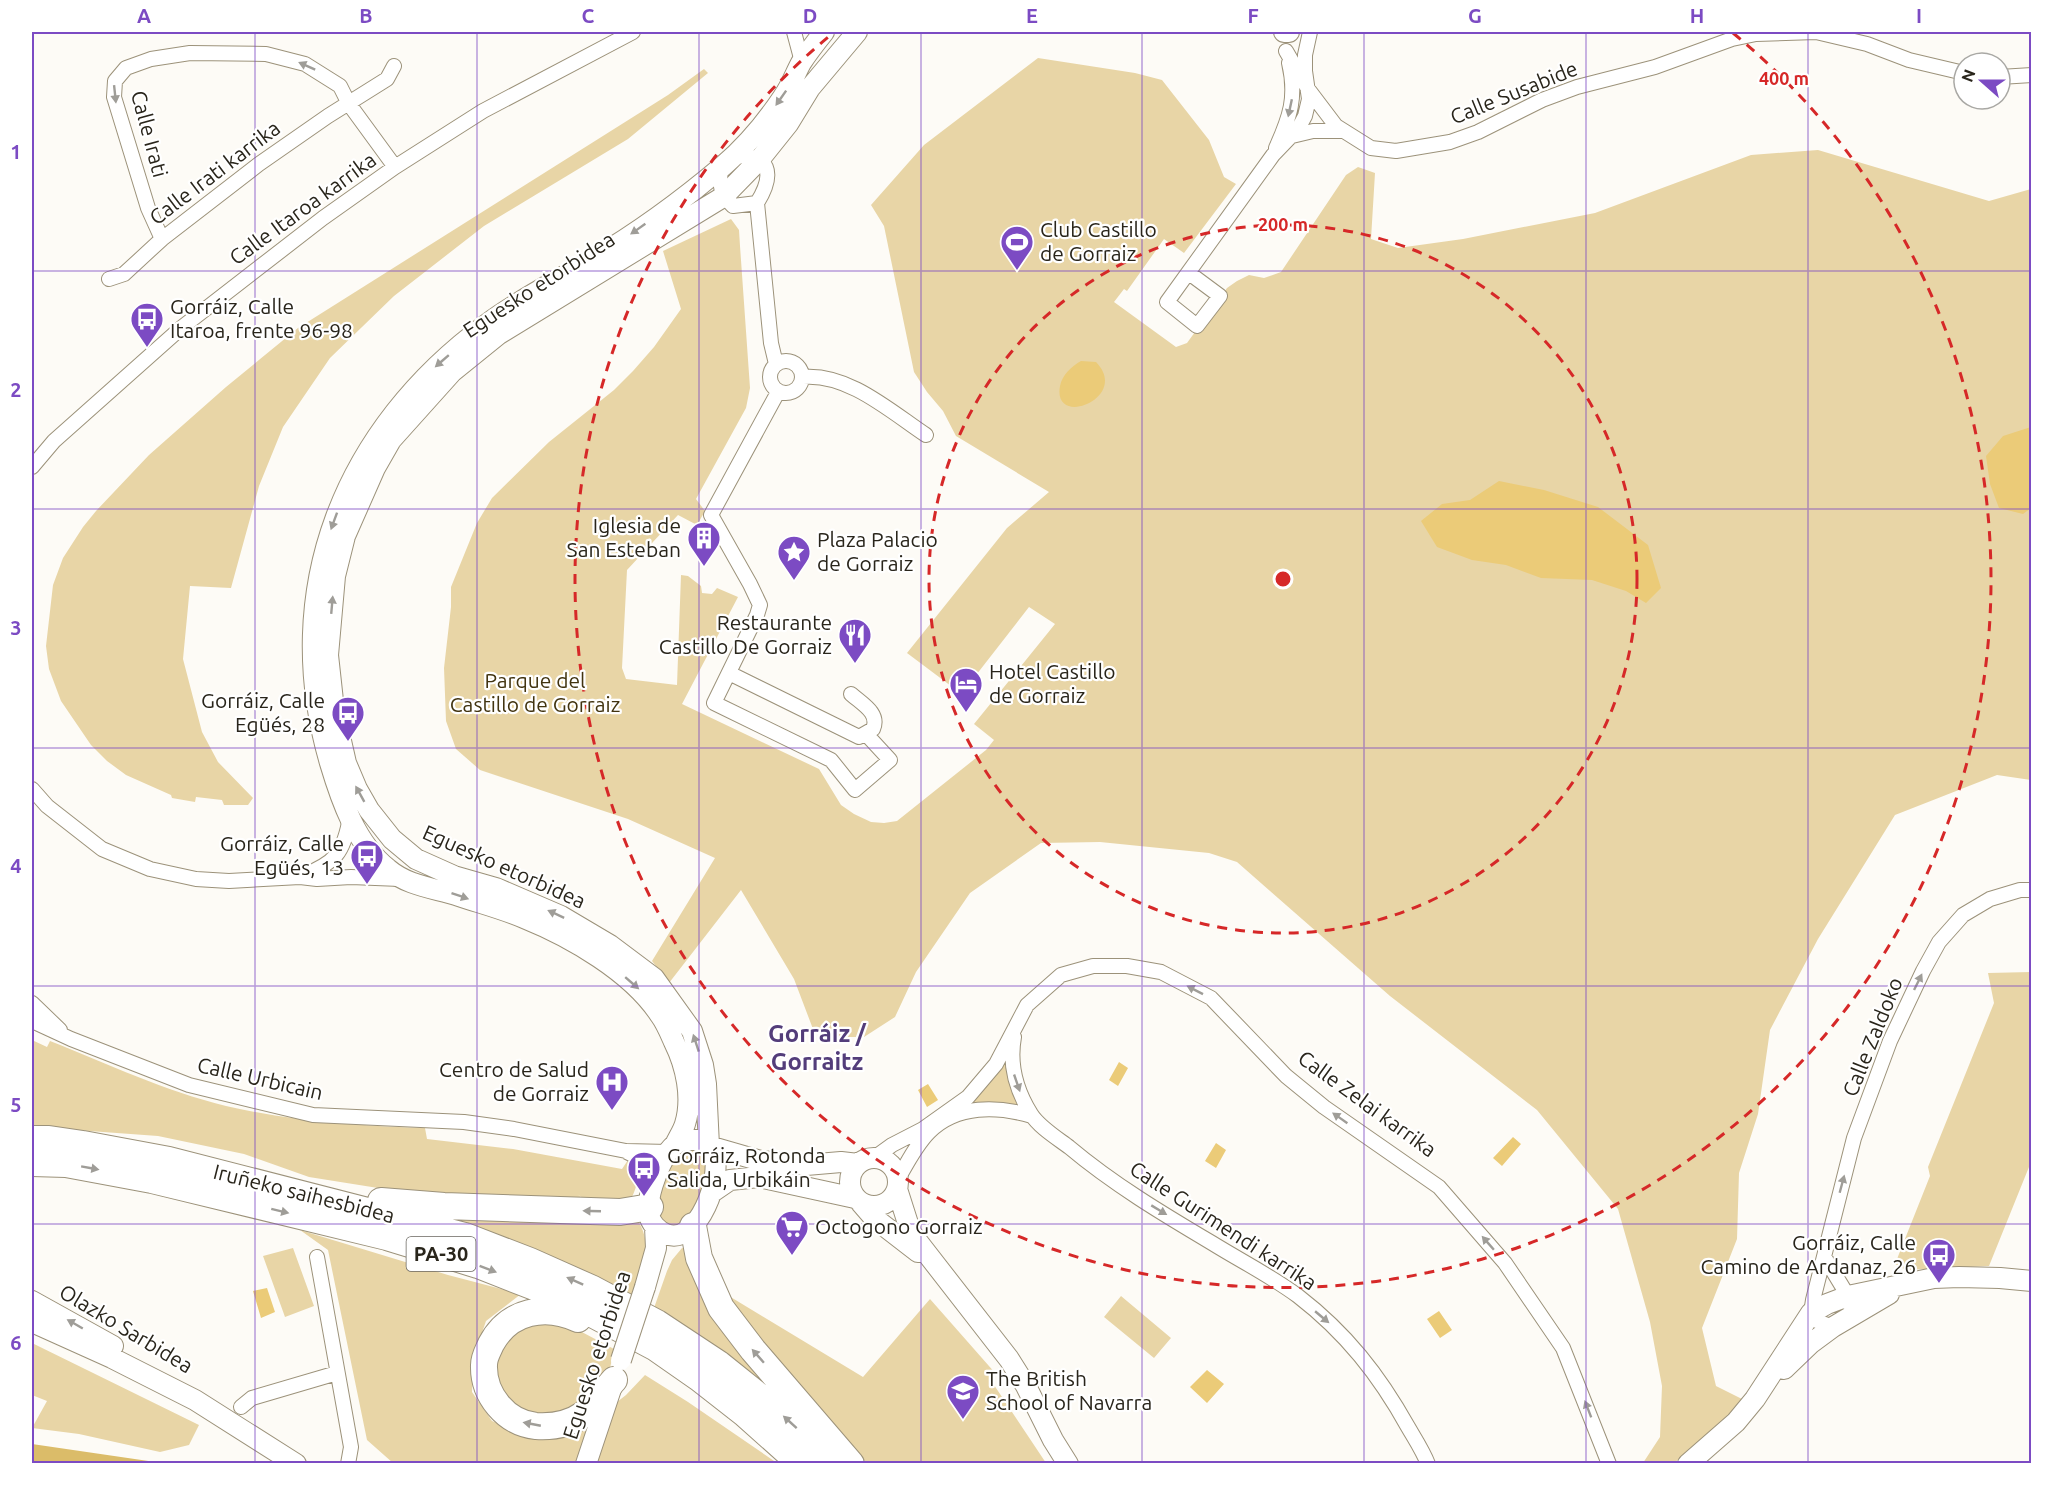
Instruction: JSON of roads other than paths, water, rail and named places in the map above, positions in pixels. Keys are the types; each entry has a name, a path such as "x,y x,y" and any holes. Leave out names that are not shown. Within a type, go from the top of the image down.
{"highway":[{"name":"Iruñeko saihesbidea","path":"32,1139 83,1144 169,1160 465,1236 530,1261 593,1289 657,1323 719,1364 791,1422 832,1464"},
{"path":"169,1160 216,1164 312,1189 406,1204 620,1212 652,1217"},
{"name":"Iruñeko saihesbidea","path":"32,1163 66,1164 152,1180 387,1237 478,1265 560,1297 656,1348 745,1414 800,1463"},
{"path":"684,1232 699,1258 721,1308 753,1350 851,1464"},
{"path":"620,1368 583,1414 553,1427 530,1425 512,1419 491,1395 484,1365 486,1353 495,1335 511,1320 528,1312 546,1310 565,1313 626,1344 668,1369 800,1463"}],"street":[{"name":"Calle Itaroa karrika","path":"32,467 54,441 181,328 323,218 396,166 483,111 633,32"},
{"path":"794,32 804,59 832,60"},
{"name":"Eguesko etorbidea","path":"671,1148 685,1124 688,1098 684,1069 681,1055 661,1015 637,986 606,962 525,918 404,879 382,865 361,839 341,796 317,712 313,636 316,603 325,545 342,498 358,465 394,411 436,366 484,326 513,305 596,257 675,203 727,162 785,95 804,59 824,32"},
{"path":"1278,32 1286,38 1308,89"},
{"path":"1189,273 1273,155 1292,136 1305,116 1309,99 1305,55 1310,32"},
{"name":"Calle Susabide","path":"1308,89 1325,113 1343,131 1371,148 1396,151 1450,142 1478,132 1542,100 1577,87 1654,67 1732,39 1756,34 1816,33 1867,44 1909,60 1952,70"},
{"name":"Eguesko etorbidea","path":"709,1146 703,1065 692,1031 654,978 610,945 561,916 496,888 454,876 416,859 389,836 363,800 346,763 334,710 328,655 335,576 345,536 375,468 392,440 444,381 499,334 723,197 760,159 788,124 810,88 850,35"},
{"path":"1273,155 1292,106 1293,79 1286,38"},
{"name":"Calle Irati","path":"162,239 148,208 114,97 115,81 126,68 151,59 190,53 266,54 305,64 340,86 349,104 396,166"},
{"path":"349,104 387,79 394,66"},
{"path":"2012,76 2031,75"},
{"name":"Calle Irati karrika","path":"109,279 124,274 162,239 259,164 349,104"},
{"path":"1292,136 1313,131 1343,131"},
{"path":"757,203 733,206 723,197 719,181 727,162 749,155 760,159 767,170 766,189 757,203 769,324 776,364"},
{"path":"786,360 799,367 802,377 799,387 789,393 778,392 770,378 772,368 786,360"},
{"path":"802,377 827,378 859,391 926,435"},
{"path":"778,392 711,515 742,568 760,605 714,702 831,760 855,790 890,760 866,734"},
{"path":"729,673 859,737 873,729 876,722 875,715 850,693"},
{"path":"32,789 47,806 102,849 150,869 196,879 229,881 300,877 404,879"},
{"path":"336,857 345,839 350,816"},
{"path":"300,877 322,868 361,839 378,832 389,836"},
{"name":"Eguesko etorbidea","path":"382,865 392,850 389,836"},
{"path":"351,877 382,865"},
{"name":"Calle Zaldoko","path":"1812,1306 1854,1138 1890,1041 1939,942 1963,915 1990,898 2020,890 2031,890"},
{"name":"Calle Zelai karrika","path":"866,1161 923,1129 968,1097 996,1064 1027,1005 1062,975 1093,966 1127,966 1161,972 1211,998 1286,1076 1324,1107 1439,1187 1497,1254 1563,1348 1609,1464"},
{"path":"32,1003 70,1039"},
{"name":"Calle Urbicain","path":"32,1021 70,1039 189,1085 313,1115 464,1122 514,1129 626,1151 671,1148"},
{"name":"Calle Gurimendi karrika","path":"1016,1026 1012,1065 1016,1082 1032,1116 1086,1161 1214,1245 1261,1270 1298,1296 1332,1325 1362,1356 1391,1397 1428,1464"},
{"path":"707,1100 715,1124 725,1139 760,1161"},
{"path":"711,1193 730,1180 759,1177 858,1200 868,1206 882,1205 889,1202 913,1152 930,1131 947,1120 965,1112 988,1108 1010,1110 1032,1116"},
{"path":"709,1146 714,1154 715,1162 711,1193 700,1219 684,1232 664,1234 652,1217 655,1179 671,1148 681,1141 699,1140 709,1146 760,1161 806,1165 866,1161 887,1162 893,1167 911,1233 1009,1359 1068,1464"},
{"path":"626,1151 637,1157 655,1179"},
{"path":"866,1161 853,1170 850,1184 858,1200 874,1218 940,1270"},
{"name":"Eguesko etorbidea","path":"648,1288 656,1248 652,1217"},
{"name":"Eguesko etorbidea","path":"586,1464 648,1288 666,1253 684,1232"},
{"path":"317,1257 351,1447 348,1464"},
{"path":"1825,1258 1846,1293 1849,1308 1839,1323"},
{"path":"1755,1399 1812,1306 1846,1293 1905,1285 1934,1278 2031,1281"},
{"path":"1688,1464 1736,1422 1755,1399 1810,1344 1839,1323 1905,1285"},
{"name":"Olazko Sarbidea","path":"32,1301 53,1311 174,1383 195,1400"},
{"path":"1812,1306 1817,1321 1839,1323"},
{"name":"Olazko Sarbidea","path":"32,1322 112,1358 195,1400 296,1464"},
{"name":"Eguesko etorbidea","path":"593,1464 620,1368"},
{"path":"241,1407 252,1398 337,1373"}],"place":[{"name":"Club Castillo de Gorraiz","path":"1017,271"},
{"name":"Gorráiz, Calle Itaroa, frente 96-98","path":"147,348"},
{"name":"Iglesia de San Esteban","path":"704,567"},
{"name":"Plaza Palacio de Gorraiz","path":"794,581"},
{"name":"Restaurante Castillo De Gorraiz","path":"855,664"},
{"name":"Hotel Castillo de Gorraiz","path":"966,713"},
{"name":"Gorráiz, Calle Egüés, 28","path":"348,742"},
{"name":"Gorráiz, Calle Egüés, 13","path":"367,885"},
{"name":"Centro de Salud de Gorraiz","path":"612,1111"},
{"name":"Gorráiz, Rotonda Salida, Urbikáin","path":"644,1197"},
{"name":"Octogono Gorraiz","path":"792,1256"},
{"name":"Gorráiz, Calle Camino de Ardanaz, 26","path":"1939,1284"},
{"name":"The British School of Navarra","path":"963,1420"}],"district":[{"name":"Gorráiz / Gorraitz","path":"817,1048"}],"park label":[{"name":"Parque del Castillo de Gorraiz","path":"535,693"}]}
